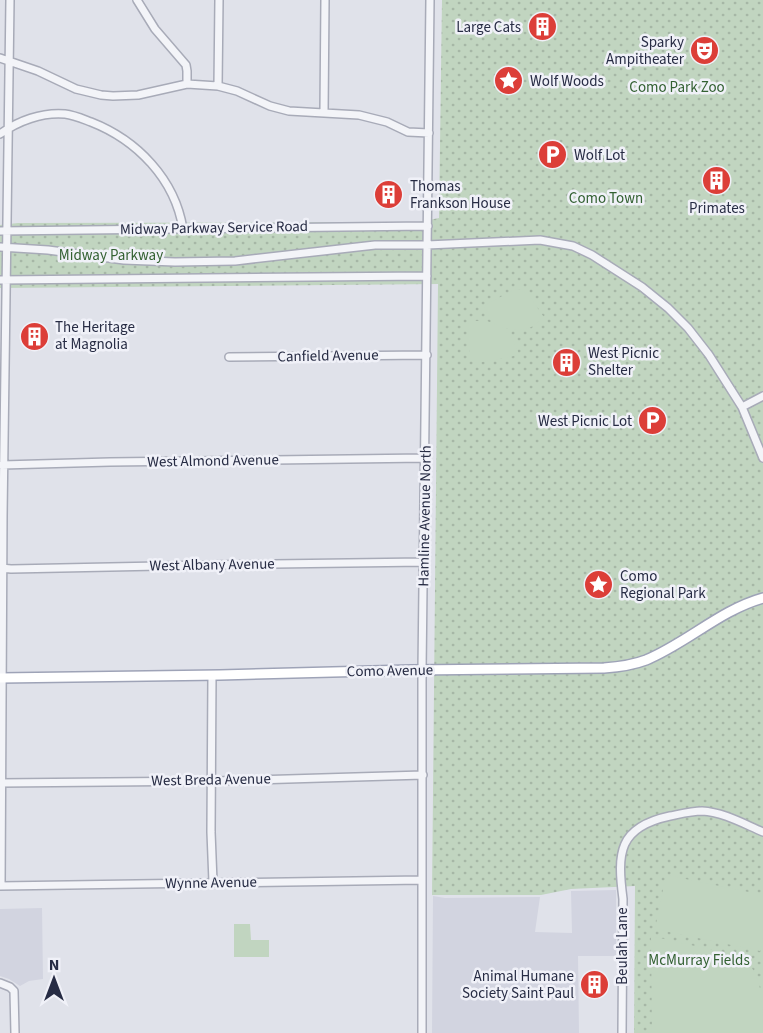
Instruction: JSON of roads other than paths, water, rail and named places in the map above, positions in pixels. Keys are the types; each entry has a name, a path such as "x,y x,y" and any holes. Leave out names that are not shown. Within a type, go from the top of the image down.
{"main road":[{"name":"Como Avenue","path":"1,678 593,669 622,666 652,657 738,607 763,598"}],"street":[{"path":"1,886 3,247 10,0"},
{"path":"138,0 159,34 186,65 187,84"},
{"path":"218,86 219,0"},
{"path":"324,112 326,0"},
{"name":"Hamline Avenue North","path":"422,1033 423,670 430,0"},
{"path":"0,58 38,70 76,89 101,95 138,95 187,84 218,86 289,111 359,115 387,122 408,132 429,133"},
{"path":"0,134 8,128 37,116 61,114 90,122 115,133 138,150 157,170 173,196 183,229"},
{"name":"Midway Parkway Service Road","path":"4,231 428,226"},
{"path":"3,247 48,250 124,260 175,262 255,259 358,246 540,240 573,246 592,255 654,296 688,328 709,355 742,407 763,458"},
{"path":"3,280 427,276"},
{"name":"Canfield Avenue","path":"229,357 427,355"},
{"path":"742,407 763,396"},
{"name":"West Almond Avenue","path":"2,465 68,462 425,458"},
{"name":"West Albany Avenue","path":"2,568 424,562"},
{"path":"212,675 213,882"},
{"name":"West Breda Avenue","path":"1,783 423,776"},
{"name":"Beulah Lane","path":"622,1033 620,859 627,840 641,825 702,811 719,814 763,832"},
{"name":"Wynne Avenue","path":"1,886 422,880"},
{"path":"0,983 6,984 15,994 15,1033"}],"place":[{"name":"Large Cats","path":"542,27"},
{"name":"Sparky Ampitheater","path":"705,51"},
{"name":"Wolf Woods","path":"509,81"},
{"name":"Wolf Lot","path":"553,155"},
{"name":"Primates","path":"717,181"},
{"name":"Thomas Frankson House","path":"389,195"},
{"name":"The Heritage at Magnolia","path":"34,336"},
{"name":"West Picnic Shelter","path":"567,362"},
{"name":"West Picnic Lot","path":"653,421"},
{"name":"Como Regional Park","path":"599,585"},
{"name":"Animal Humane Society Saint Paul","path":"595,985"}],"park label":[{"name":"Como Park Zoo","path":"677,87"},
{"name":"Como Town","path":"606,198"},
{"name":"Midway Parkway","path":"111,255"},
{"name":"McMurray Fields","path":"699,960"}]}
